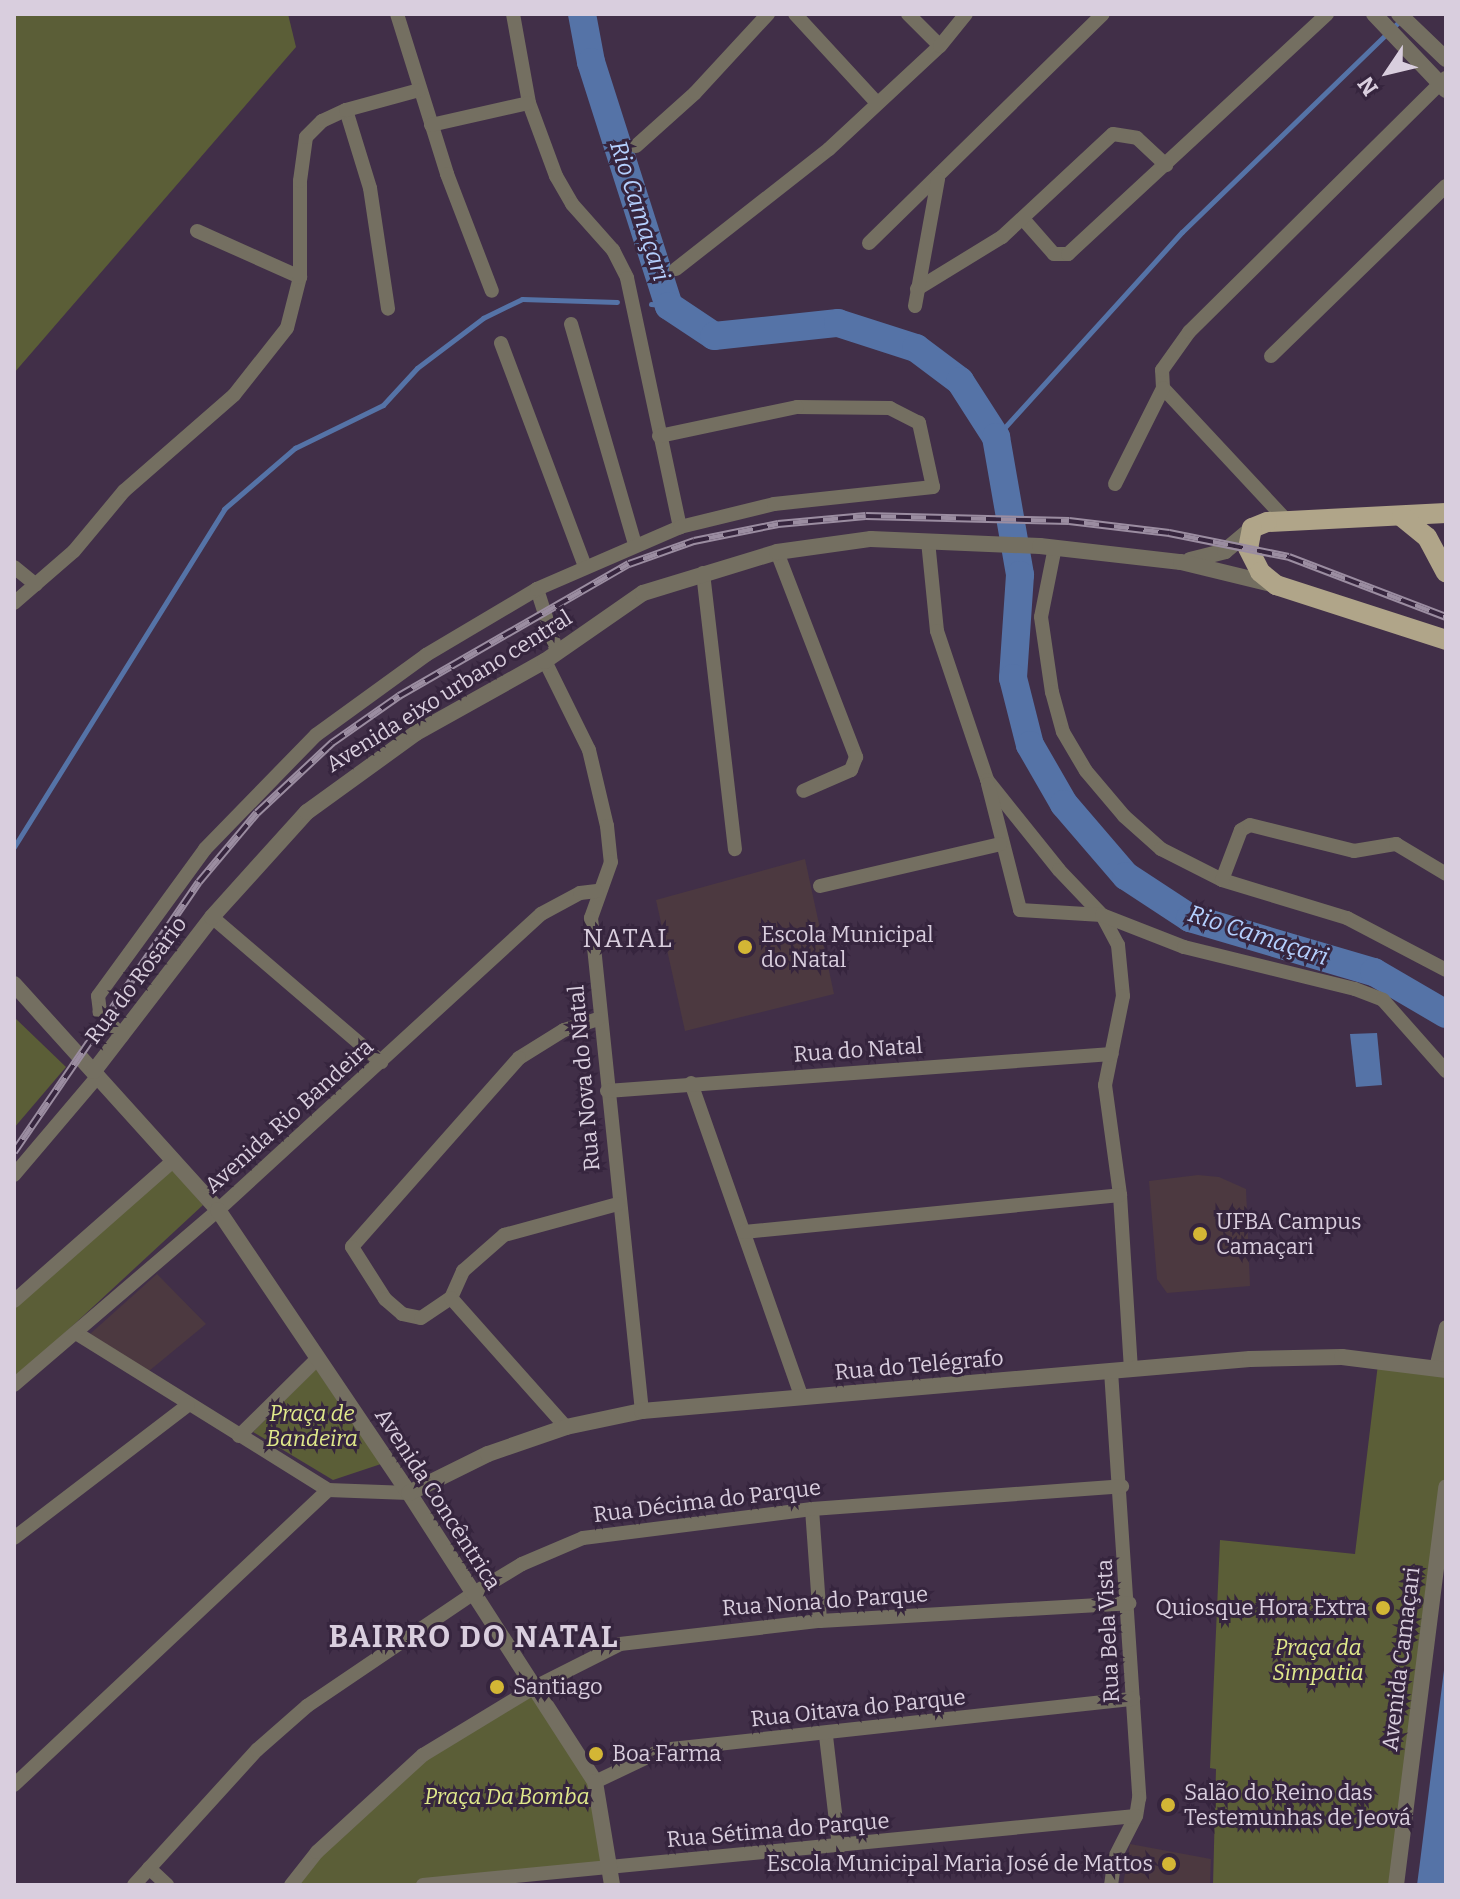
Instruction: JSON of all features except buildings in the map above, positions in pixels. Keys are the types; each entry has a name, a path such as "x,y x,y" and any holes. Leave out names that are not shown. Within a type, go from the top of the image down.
{"main road":[{"path":"1446,513 1268,523 1248,548 1252,561 1276,585 1446,640"},
{"path":"1402,517 1427,537 1443,566"},
{"path":"1443,566 1440,532 1446,523"}],"street":[{"path":"397,14 431,125 492,291"},
{"path":"513,14 529,103 556,176 613,250 627,278 640,327 659,436 680,527"},
{"path":"636,146 695,93 768,14"},
{"path":"795,14 877,103"},
{"path":"908,14 940,46"},
{"path":"676,269 781,191 940,46 966,14"},
{"path":"869,243 938,179 1103,14"},
{"path":"1024,220 1054,254 1068,254 1326,14"},
{"path":"1399,14 1446,59"},
{"path":"1115,484 1163,388 1162,370 1189,332 1444,84 1375,16"},
{"path":"14,603 74,551 124,491 193,435 266,359 287,328 300,277 300,181 306,137 322,121 346,110 419,90"},
{"path":"431,125 529,103"},
{"path":"346,110 370,188 388,309"},
{"path":"917,289 1024,220 1113,134 1137,138 1166,165"},
{"path":"915,306 938,179"},
{"path":"1271,356 1446,186"},
{"path":"197,231 300,277"},
{"path":"571,324 635,544"},
{"path":"501,343 585,566"},
{"path":"1163,388 1266,499 1268,523 1225,551 1181,562"},
{"path":"122,1036 100,1012 98,996 205,849 266,782 316,735 426,655 537,589 680,527 774,504 933,487 919,423 890,408 797,407 659,436"},
{"path":"735,849 703,573 777,552 835,540 983,541 1181,562 1276,585"},
{"path":"928,541 937,631 987,780 1017,908 1102,915 1184,947 1320,978 1383,1000 1446,1071"},
{"path":"1048,546 1041,617 1063,732 1086,771 1124,816 1161,849 1222,880 1347,918 1446,970"},
{"path":"777,552 856,757 851,770 803,791"},
{"path":"14,567 36,585"},
{"name":"Avenida eixo urbano central","path":"212,917 324,797 416,733 551,656 636,597 703,573"},
{"name":"Rua Nova do Natal","path":"537,589 551,656 602,789 611,862 597,891 591,918 598,1019 642,1411"},
{"path":"987,780 1059,870 1102,915 1118,945 1123,974 1105,1085 1120,1195 1131,1370"},
{"path":"1222,880 1241,830 1250,825 1354,851 1396,844 1446,874"},
{"path":"820,886 1000,844"},
{"name":"Avenida Rio Bandeira","path":"14,1385 218,1210 541,914 580,893 597,891"},
{"path":"212,917 381,1062"},
{"name":"Rua do Rosario","path":"96,1073 212,917"},
{"name":"Avenida Concêntrica","path":"14,984 218,1210 409,1493 595,1782 612,1885"},
{"path":"598,1019 564,1030 519,1058 353,1240 355,1256 402,1314 421,1318 451,1298 463,1271 504,1235 618,1204"},
{"name":"Rua do Natal","path":"607,1091 1112,1054"},
{"path":"14,1175 96,1073"},
{"path":"691,1083 801,1396"},
{"path":"14,1301 174,1160"},
{"path":"744,1232 1120,1195"},
{"path":"451,1298 566,1427"},
{"path":"1441,1369 1446,1327"},
{"path":"76,1333 328,1490 409,1493"},
{"name":"Rua do Telégrafo","path":"409,1493 488,1454 566,1427 642,1411 1111,1371 1342,1357 1441,1369"},
{"path":"239,1436 318,1358"},
{"name":"Rua Bela Vista","path":"1111,1371 1129,1603 1136,1816 1115,1857 1111,1885"},
{"path":"14,1538 188,1405"},
{"name":"Rua Décima do Parque","path":"134,1885 257,1750 307,1706 474,1593 522,1564 583,1538 812,1509 1122,1486"},
{"name":"Avenida Camaçari","path":"1396,1885 1446,1487"},
{"path":"14,1785 328,1490"},
{"path":"812,1509 820,1621"},
{"name":"Rua Nona do Parque","path":"291,1885 317,1852 423,1755 535,1687 620,1644 820,1621 1129,1603"},
{"name":"Rua Oitava do Parque","path":"595,1782 662,1750 826,1736 1133,1699"},
{"path":"826,1736 839,1847"},
{"name":"Rua Sétima do Parque","path":"423,1885 1136,1816"},
{"path":"149,1868 167,1885"}],"shaded area":[{"name":"Escola Municipal do Natal","path":"805,859 834,994 685,1031 656,900"},
{"name":"UFBA Campus Camaçari","path":"1198,1175 1219,1177 1246,1189 1250,1286 1167,1293 1157,1279 1149,1181"},
{"path":"157,1274 206,1324 149,1371 90,1334"},
{"name":"Escola Municipal Maria José de Mattos","path":"1130,1844 1211,1859 1210,1885 1123,1885"}],"green space":[{"path":"14,14 288,14 296,47 14,373"},
{"path":"14,1017 66,1067 14,1128"},
{"path":"172,1169 203,1205 14,1380 14,1308"},
{"name":"Praça da Simpatia","path":"1378,1364 1446,1368 1446,1464 1390,1885 1213,1885 1216,1769 1210,1768 1220,1540 1355,1554"},
{"name":"Praça de Bandeira","path":"316,1369 381,1464 333,1480 253,1432"},
{"name":"Praça Da Bomba","path":"535,1687 595,1782 611,1867 423,1885 291,1885 423,1755"}],"water":[{"path":"1377,1033 1382,1085 1356,1087 1350,1034"},
{"path":"1446,1654 1446,1885 1417,1885 1420,1862"}],"waterway":[{"name":"Rio Camaçari","path":"582,14 591,62 669,306 714,336 838,323 916,348 960,381 996,437 1020,575 1013,678 1030,745 1064,804 1126,876 1190,918 1374,972 1446,1014"},
{"path":"996,437 1182,232 1402,19"},
{"path":"14,847 224,509 295,448 383,405 417,368 483,318 522,299 617,302"},
{"path":"651,304 669,306"}],"railway":[{"path":"14,1152 199,882 257,813 332,743 399,696 629,564 694,541 778,524 866,516 1069,521 1169,533 1289,557 1446,617"}],"place":[{"name":"Escola Municipal do Natal","path":"745,947"},
{"name":"UFBA Campus Camaçari","path":"1200,1234"},
{"name":"Quiosque Hora Extra","path":"1383,1608"},
{"name":"Santiago","path":"497,1687"},
{"name":"Boa Farma","path":"596,1754"},
{"name":"Salão do Reino das Testemunhas de Jeová","path":"1168,1805"},
{"name":"Escola Municipal Maria José de Mattos","path":"1169,1864"}],"district":[{"name":"NATAL","path":"628,939"},
{"name":"BAIRRO DO NATAL","path":"474,1637"}]}
